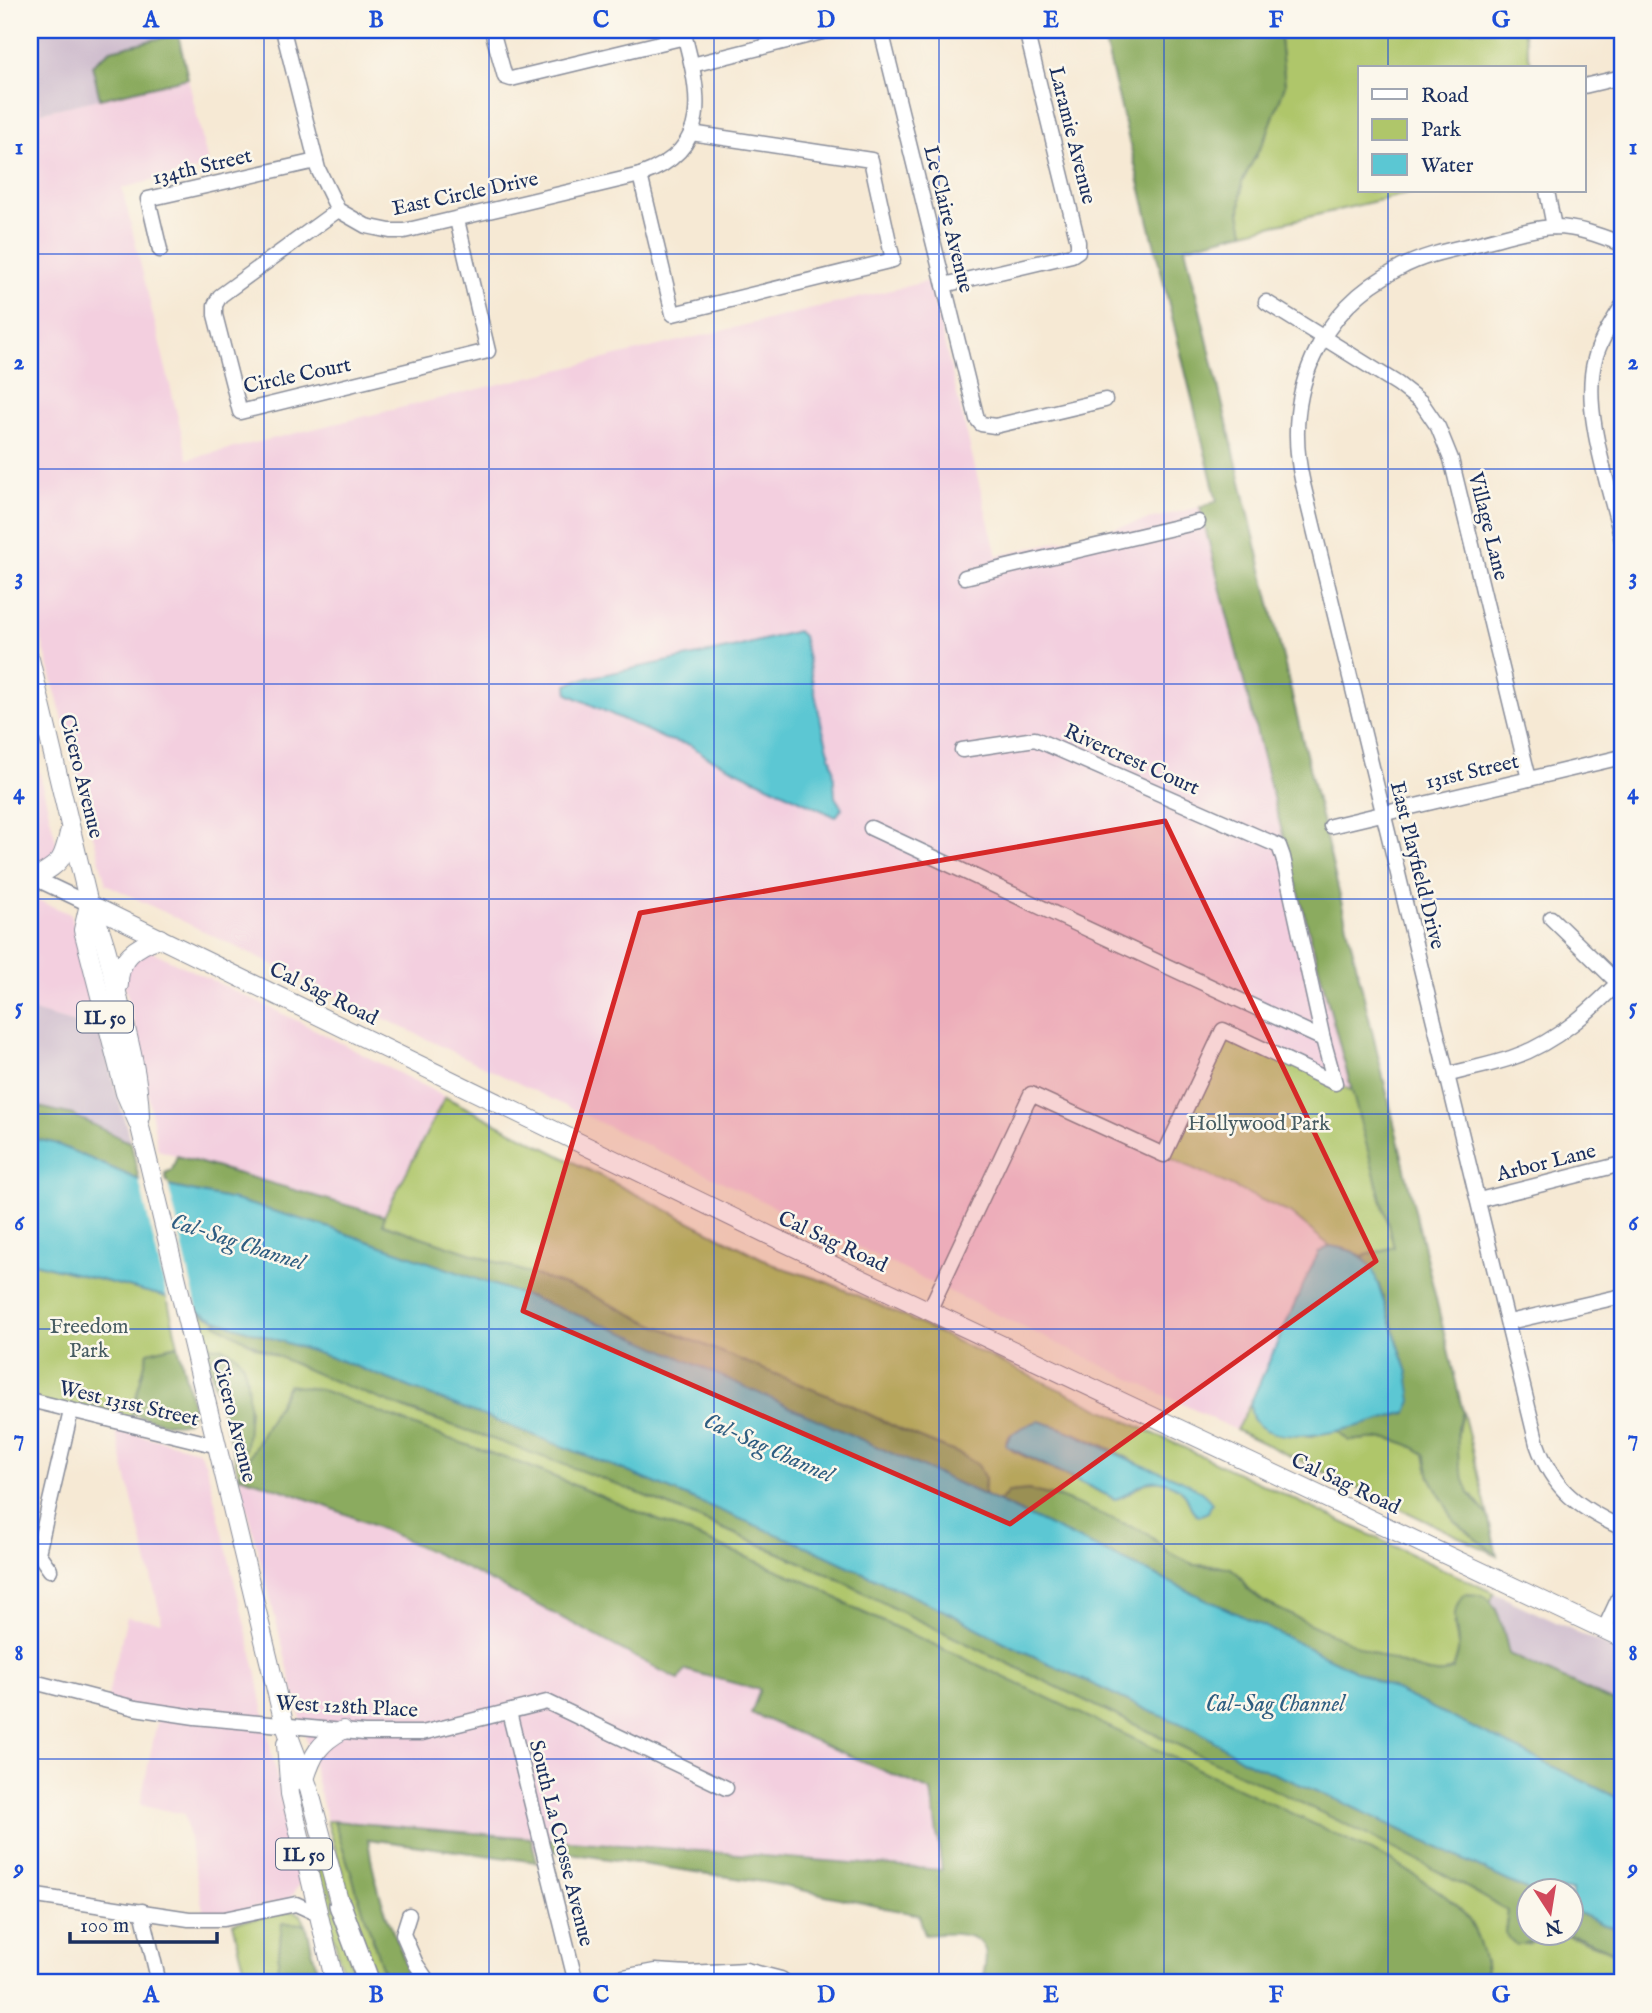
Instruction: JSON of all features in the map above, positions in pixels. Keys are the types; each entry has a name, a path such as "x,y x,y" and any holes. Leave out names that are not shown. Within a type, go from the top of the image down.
{"highway":[{"path":"340,1905 369,1983"}],"main road":[{"name":"Cicero Avenue","path":"30,659 89,904 101,928 121,1006 139,1087 140,1127"},
{"path":"33,877 54,867 64,857 70,826"},
{"name":"Cicero Avenue","path":"89,904 83,930 125,1093 140,1127 284,1723 305,1779 362,1983"},
{"name":"Cal Sag Road","path":"89,904 752,1228 1622,1638"},
{"path":"121,1006 118,981 124,961 143,944 160,938"},
{"name":"Cicero Avenue","path":"284,1723 290,1794 335,1983"},
{"path":"305,1779 313,1756 327,1739 343,1730"}],"street":[{"path":"283,30 316,161 338,210"},
{"path":"495,30 493,34 505,77 511,79 684,34 698,99 697,115 691,133 871,160 893,260 673,314 640,175"},
{"path":"692,65 830,30"},
{"name":"Le Claire Avenue","path":"881,30 976,419 981,424 995,426 1105,400"},
{"name":"Laramie Avenue","path":"944,285 1072,255 1078,251 1026,30"},
{"path":"1586,85 1622,76"},
{"name":"East Circle Drive","path":"338,210 366,226 390,231 414,230 640,175 667,163 681,150 691,133"},
{"name":"134th Street","path":"160,250 148,199 316,161"},
{"path":"1547,192 1555,227 1584,232 1622,244"},
{"name":"Circle Court","path":"338,210 220,296 215,305 215,315 240,412 488,351 457,220"},
{"name":"East Playfield Drive","path":"1555,227 1416,260 1376,281 1340,313 1309,365 1297,415 1297,456 1537,1444 1545,1468 1560,1488 1589,1513 1622,1528"},
{"name":"Village Lane","path":"1266,302 1398,384 1421,402 1438,427 1451,459 1529,779"},
{"path":"1622,306 1601,342 1590,385 1592,418 1622,540"},
{"path":"965,577 1198,522"},
{"name":"Rivercrest Court","path":"962,750 1035,739 1279,846 1323,1039"},
{"name":"131st Street","path":"1331,826 1622,757"},
{"path":"871,828 1323,1039 1335,1083 1223,1030 1164,1155 1031,1094 929,1311"},
{"name":"Cal Sag Road","path":"33,877 89,904"},
{"path":"1447,1075 1512,1058 1544,1044 1579,1020 1620,981 1551,918"},
{"name":"Arbor Lane","path":"1479,1200 1622,1164"},
{"path":"1509,1322 1622,1296"},
{"name":"West 131st Street","path":"30,1401 218,1446"},
{"path":"50,1570 38,1553 71,1411"},
{"path":"1604,1630 1622,1591"},
{"name":"West 128th Place","path":"30,1681 135,1708 195,1717 343,1730 422,1733 547,1702 726,1788"},
{"name":"South La Crosse Avenue","path":"509,1712 576,1983"},
{"path":"296,1904 309,1877"},
{"path":"30,1895 189,1919 224,1919 296,1904 318,1914"},
{"path":"142,1911 159,1983"},
{"path":"409,1915 403,1934 416,1964 429,1983"},
{"path":"593,1983 654,1971 689,1973 746,1970 781,1979 786,1983"}],"highlighted area":[{"path":"1165,821 1376,1261 1010,1524 523,1311 640,913"}],"shaded area":[{"path":"30,30 177,30 178,34 111,50 92,65 100,99 42,112 30,68"},
{"path":"30,68 43,112 188,78 209,167 122,188 188,459 929,281 997,556 1200,507 1276,809 1394,1247 1363,1256 1346,1249 1319,1252 1236,1430 106,884 30,595"},
{"path":"30,733 56,842 55,855 44,864 30,861"},
{"path":"30,897 71,914 99,1030 30,1010"},
{"path":"144,951 151,951 306,1025 445,1097 384,1216 158,1150 138,1038 123,979 125,964"},
{"path":"30,1010 99,1030 131,1143 73,1115 30,1105"},
{"path":"115,1429 198,1450 206,1464 256,1670 271,1752 301,1874 299,1885 287,1900 230,1913 204,1915 184,1814 140,1805 158,1717 105,1706 127,1617 162,1622"},
{"path":"239,1476 335,1508 513,1592 679,1680 685,1670 761,1690 752,1714 931,1791 942,1871 546,1839 549,1850 534,1850 531,1838 327,1821"},
{"path":"1494,1593 1622,1653 1622,1698 1619,1705 1509,1654 1491,1601"}],"green space":[{"path":"1102,30 1279,30 1285,85 1267,134 1242,182 1240,212 1244,232 1185,247 1463,1412 1457,1427 1459,1466 1469,1493 1488,1516 1497,1555 1455,1522 1430,1477 1425,1454 1397,1440 1349,1441 1337,1430 1407,1413 1408,1373 1379,1285 1363,1256 1394,1247 1276,809 1200,507 1217,501"},
{"path":"1279,30 1523,30 1532,66 1358,66 1358,192 1415,192 1244,232 1240,213 1242,182 1267,134 1285,85"},
{"path":"178,34 188,78 100,99 92,65 111,50"},
{"name":"Hollywood Park","path":"1223,1030 1353,1091 1394,1247 1363,1256 1330,1246 1290,1213 1164,1155"},
{"path":"445,1097 779,1267 824,1281 879,1305 1494,1593 1491,1601 1478,1595 1454,1624 1459,1649 1453,1669 1443,1673 1408,1666 1355,1645 1264,1602 1248,1590 1239,1575 1219,1566 1195,1565 1169,1553 1147,1533 1008,1492 999,1502 984,1495 985,1479 962,1455 903,1431 846,1403 650,1323 585,1292 382,1224","holes":["1038,1421 1061,1428 1127,1457 1211,1503 1199,1516 1193,1511 1182,1491 1157,1481 1115,1499 1013,1451 1006,1441 1011,1434"]},
{"path":"30,1105 73,1115 131,1143 139,1180 54,1143 30,1138"},
{"path":"177,1156 384,1216 383,1224 585,1292 650,1323 846,1403 903,1431 962,1455 978,1465 985,1479 984,1495 546,1303 321,1225 238,1201 168,1186 165,1173 172,1170"},
{"name":"Freedom Park","path":"30,1262 167,1297 178,1345 148,1352 129,1424 30,1400"},
{"path":"198,1312 219,1321 216,1323 254,1346 344,1385 418,1414 542,1455 826,1573 1439,1870 1508,1911 1505,1933 1516,1939 1516,1946 1586,1946 1586,1942 1622,1955 1622,1969 1555,1983 1488,1983 1486,1962 1220,1781 855,1609 818,1587 528,1466 288,1385 239,1476 234,1454 245,1450 249,1411 243,1365 223,1348 204,1346"},
{"path":"219,1321 339,1360 621,1469 810,1548 1149,1711 1195,1729 1245,1761 1344,1803 1516,1885 1516,1944 1505,1933 1508,1911 1464,1886 1328,1816 893,1608 832,1576 633,1491 316,1374 216,1324"},
{"path":"178,1345 193,1408 191,1417 177,1424 158,1422 132,1414 148,1352"},
{"path":"204,1346 231,1351 239,1358 245,1371 248,1419 245,1450 234,1454"},
{"path":"289,1385 322,1390 528,1466 818,1587 855,1609 1392,1861 1441,1893 1466,1916 1481,1948 1488,1983 982,1983 986,1958 981,1943 959,1934 925,1935 919,1915 769,1883 549,1850 546,1839 942,1870 931,1791 751,1713 760,1690 685,1670 679,1680 409,1541 297,1495 239,1476"},
{"path":"1250,1404 1253,1419 1307,1437 1337,1430 1349,1441 1397,1440 1425,1454 1430,1477 1455,1522 1497,1555 1236,1430"},
{"path":"1463,1412 1488,1516 1469,1494 1461,1475 1457,1443"},
{"path":"1028,1490 1062,1498 1147,1533 1169,1553 1195,1565 1231,1568 1248,1590 1264,1602 1355,1645 1429,1672 1444,1673 1453,1669 1458,1650 1456,1607 1464,1594 1485,1597 1497,1611 1509,1654 1622,1706 1622,1800 999,1502 1008,1492"},
{"path":"304,1799 356,1983 345,1983 301,1800"},
{"path":"327,1821 334,1821 387,1983 376,1983"},
{"path":"334,1821 531,1838 537,1862 368,1839 380,1895 392,1931 415,1983 387,1983"},
{"path":"294,1911 301,1915 306,1924 282,1923 276,1983 248,1983 233,1923"},
{"path":"1586,1917 1622,1930 1622,1955 1586,1941"},
{"path":"282,1923 306,1924 320,1983 276,1983"}],"water":[{"path":"797,631 803,636 833,766 835,797 842,808 836,817 706,756 690,745 665,739 568,694 567,685 578,680 737,647"},
{"name":"Cal-Sag Channel","path":"30,1138 54,1143 139,1180 238,1201 321,1225 546,1303 635,1337 999,1502 1622,1800 1622,1930 1586,1917 1586,1876 1516,1876 1516,1885 1344,1803 1245,1761 1195,1729 1149,1711 810,1548 621,1469 339,1360 219,1321 167,1297 30,1262"},
{"path":"1330,1246 1354,1252 1373,1270 1408,1373 1412,1401 1407,1412 1328,1433 1284,1435 1266,1430 1254,1420 1250,1404 1319,1252"},
{"path":"1038,1421 1186,1482 1212,1503 1208,1512 1199,1516 1193,1511 1182,1491 1157,1481 1145,1483 1115,1499 1006,1446 1010,1436"}],"pier":[{"path":"147,1178 168,1183 199,1316 168,1302 139,1180"}]}
